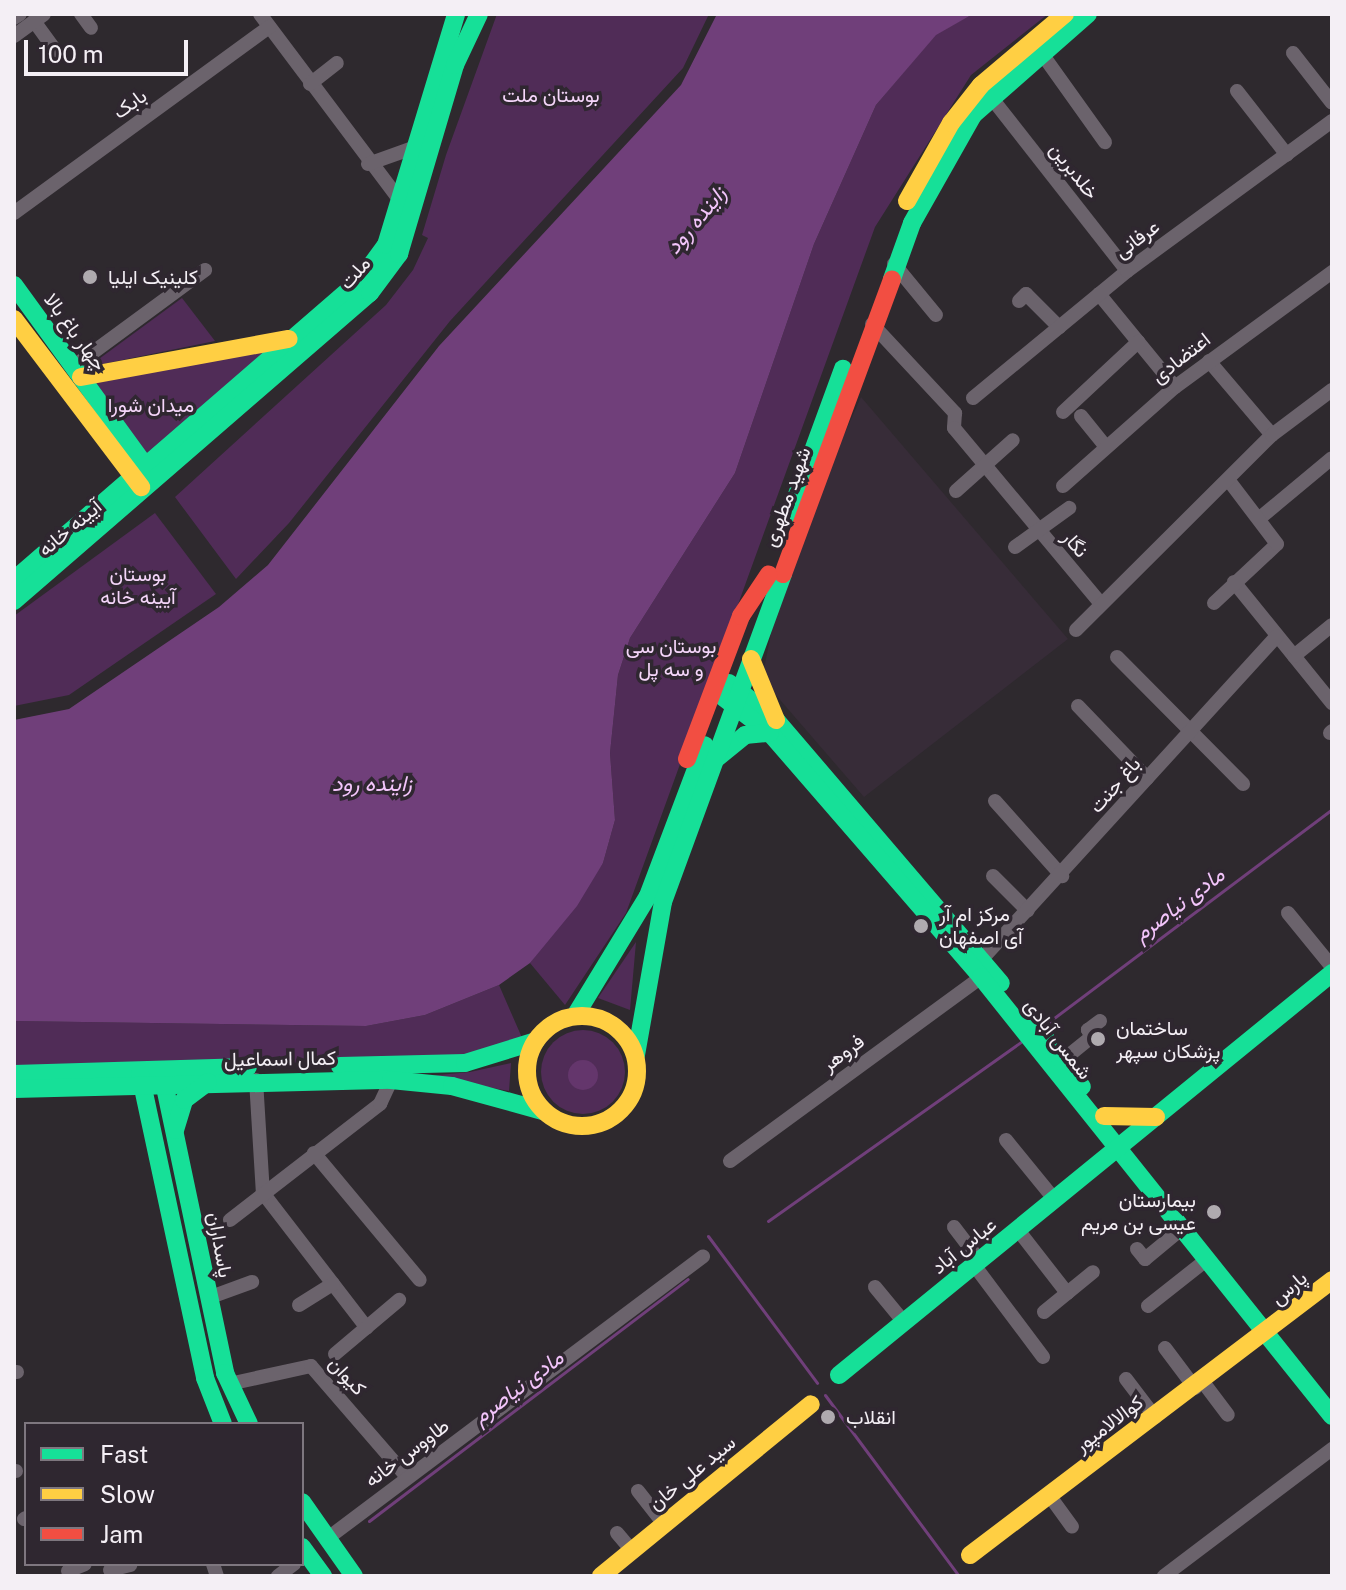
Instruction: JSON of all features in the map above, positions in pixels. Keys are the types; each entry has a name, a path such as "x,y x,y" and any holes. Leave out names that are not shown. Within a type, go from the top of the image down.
{"main road":[{"name":"ملت","path":"139,471 361,279 386,245 456,14"},
{"name":"ملت","path":"152,488 370,293 399,254 455,65 479,14"},
{"name":"شهید مطهری","path":"636,1055 663,902 714,761 769,574 882,261 926,165 981,85 1065,14"},
{"name":"شهید مطهری","path":"575,1016 630,927 732,693 751,659 894,264 948,154 990,96 1040,51 1088,14"},
{"name":"چهار باغ بالا","path":"14,285 77,372 152,488"},
{"name":"چهار باغ بالا","path":"14,319 121,460 139,471"},
{"path":"77,372 291,339"},
{"path":"116,494 121,460"},
{"name":"آیینه خانه","path":"14,580 139,471"},
{"name":"آیینه خانه","path":"14,601 152,488"},
{"path":"630,927 741,616 769,574"},
{"path":"714,761 731,742 773,726 751,659"},
{"name":"شمس آبادی","path":"732,693 773,726 1063,1060 1180,1230 1332,1398"},
{"name":"شمس آبادی","path":"982,968 1120,1147 1270,1332 1332,1416"},
{"name":"عباس آباد","path":"839,1375 1332,970"},
{"path":"575,1016 616,1026 636,1055 635,1088 615,1116 570,1125 543,1111 527,1077 536,1041 553,1024 575,1016"},
{"name":"کمال اسماعیل","path":"14,1089 163,1076 465,1063 536,1041"},
{"name":"کمال اسماعیل","path":"14,1074 115,1080"},
{"name":"کمال اسماعیل","path":"163,1076 208,1082 391,1080 452,1086 543,1111"},
{"name":"پاسداران","path":"163,1076 208,1298 229,1384 248,1422"},
{"name":"پاسداران","path":"140,1078 205,1378 222,1422"},
{"path":"115,1080 151,1130"},
{"path":"156,1156 165,1146 176,1142 184,1100 208,1082"},
{"path":"1104,1116 1156,1117"},
{"name":"پارس","path":"1270,1332 1332,1280"},
{"name":"کوالالامپور","path":"970,1555 1270,1332"},
{"name":"سید علی خان","path":"601,1576 811,1404"},
{"path":"304,1505 354,1576"},
{"path":"304,1559 321,1575"}],"street":[{"path":"14,18 20,14"},
{"path":"81,14 91,28"},
{"path":"260,14 368,164 399,199"},
{"path":"14,36 39,18 55,50"},
{"name":"بابک","path":"14,213 269,27"},
{"path":"1040,51 1105,142"},
{"path":"1293,53 1332,103"},
{"path":"310,84 337,63"},
{"path":"1237,91 1287,155"},
{"name":"خلدبرین","path":"990,96 1127,271"},
{"name":"عرفانی","path":"973,398 1127,271 1332,121"},
{"path":"368,164 413,148"},
{"path":"894,264 936,315"},
{"path":"77,372 205,270"},
{"name":"اعتضادی","path":"1063,486 1175,387 1332,272"},
{"path":"1019,301 1026,294 1059,327"},
{"path":"1099,294 1175,387"},
{"name":"نگار","path":"872,324 955,413 954,428 1101,604"},
{"path":"1063,412 1138,342"},
{"path":"1209,361 1272,435"},
{"path":"1076,630 1230,482 1272,435 1332,390"},
{"path":"1081,416 1106,447"},
{"path":"956,491 1013,440"},
{"path":"1261,517 1332,458"},
{"path":"1214,603 1277,544 1261,517 1230,482"},
{"path":"1015,547 1069,508"},
{"path":"1234,582 1332,703"},
{"path":"1294,656 1332,625"},
{"name":"باغ جنت","path":"982,968 1028,911 1277,636"},
{"path":"1117,657 1192,728 1243,784"},
{"path":"1078,706 1147,778"},
{"path":"995,801 1062,876"},
{"path":"993,876 1028,911"},
{"path":"1288,913 1332,970"},
{"name":"فروهر","path":"730,1161 982,968"},
{"path":"1063,1060 1100,1021"},
{"path":"256,1080 263,1193 367,1328"},
{"path":"230,1220 380,1104 391,1080"},
{"path":"1006,1140 1055,1200"},
{"path":"314,1153 420,1280"},
{"path":"954,1227 1043,1357"},
{"path":"1018,1230 1067,1293"},
{"path":"1137,1249 1145,1259 1180,1230"},
{"name":"طاووس خانه","path":"328,1538 703,1256"},
{"path":"1148,1306 1205,1261"},
{"path":"1044,1312 1093,1272"},
{"path":"208,1298 252,1282"},
{"path":"299,1305 333,1284"},
{"path":"875,1287 904,1322"},
{"path":"335,1354 399,1300"},
{"path":"1165,1348 1228,1415"},
{"name":"کیوان","path":"229,1384 311,1366 407,1477"},
{"path":"1126,1379 1155,1417"},
{"path":"1164,1576 1332,1449"},
{"path":"638,1491 664,1524"},
{"path":"1049,1495 1072,1527"},
{"path":"617,1533 632,1551"},
{"path":"68,1571 80,1566"}],"shaded area":[{"path":"861,397 1068,639 864,797 762,679 784,569"},
{"path":"583,1060 594,1064 598,1075 594,1086 583,1090 572,1086 568,1075 572,1064"}],"green space":[{"name":"بوستان ملت","path":"497,14 709,14 683,68 450,321 289,523 236,579 175,497 386,305 413,270 428,238 422,235 446,155"},
{"name":"بوستان سی و سه پل","path":"973,14 1048,14 971,75 875,227 626,913 565,1005 530,963 603,863 615,820 610,753 618,675 630,638 735,473 814,244 876,105 936,34"},
{"path":"182,298 215,341 88,367"},
{"name":"میدان شورا","path":"272,346 147,456 90,382"},
{"name":"بوستان آیینه خانه","path":"155,513 216,594 69,695 14,706 14,616"},
{"path":"636,942 630,1010 598,998"},
{"path":"499,985 523,1040 457,1058 14,1071 14,1021 366,1026 425,1015"},
{"path":"583,1030 599,1033 613,1042 622,1056 625,1072 622,1088 613,1102 599,1111 583,1114 567,1111 553,1102 544,1088 541,1072 544,1056 553,1042 567,1033"},
{"path":"511,1063 509,1091 428,1076 470,1072"}],"water":[{"name":"زاینده رود","path":"717,14 973,14 936,35 876,105 814,244 735,473 630,638 618,675 610,753 615,820 603,863 577,906 530,963 499,985 425,1015 366,1026 14,1021 14,720 69,709 219,607 268,565 439,346 681,85"}],"waterway":[{"name":"مادی نیاصرم","path":"1046,1024 1332,809"},
{"name":"مادی نیاصرم","path":"768,1221 1021,1042"},
{"path":"708,1236 817,1383"},
{"name":"مادی نیاصرم","path":"369,1521 688,1279"},
{"path":"825,1395 959,1576"}],"traffic: fast":[{"path":"14,580 361,279 386,245 456,14"},
{"path":"14,601 370,293 399,254 455,65 479,14"},
{"path":"892,279 912,223 973,115 1088,14"},
{"path":"14,285 153,476"},
{"path":"788,519 843,369"},
{"path":"636,1055 663,902 783,574"},
{"path":"729,683 776,720 1001,983"},
{"path":"723,697 770,733 981,977 1332,1416"},
{"path":"717,758 745,735 770,733"},
{"path":"575,1016 648,896 705,745"},
{"path":"839,1375 1332,973"},
{"path":"1030,1018 1082,1087"},
{"path":"340,1066 465,1063 536,1041"},
{"path":"14,1074 248,1067"},
{"path":"162,1073 225,1373 248,1422"},
{"path":"140,1074 205,1378 222,1422"},
{"path":"14,1089 391,1080 452,1086 543,1111"},
{"path":"175,1130 184,1100 208,1082"},
{"path":"304,1505 354,1576"},
{"path":"304,1550 323,1576"}],"traffic: slow":[{"path":"907,201 951,123 981,85 1065,14"},
{"path":"14,319 141,487"},
{"path":"81,377 289,339"},
{"path":"751,659 776,720"},
{"path":"582,1016 603,1020 621,1032 633,1050 637,1071 633,1092 621,1110 603,1122 582,1126 561,1122 543,1110 531,1092 527,1071 531,1050 543,1032 561,1020 582,1016"},
{"path":"1104,1116 1156,1117"},
{"path":"970,1555 1332,1280"},
{"path":"601,1576 811,1404"}],"traffic: jam":[{"path":"783,574 892,279"},
{"path":"687,759 741,616 769,574"}],"place":[{"name":"کلینیک ایلیا","path":"90,277"},
{"name":"مرکز ام آر آی اصفهان","path":"921,926"},
{"name":"ساختمان پزشکان سپهر","path":"1098,1039"},
{"name":"بیمارستان عیسی بن مریم","path":"1214,1212"},
{"name":"انقلاب","path":"828,1417"}]}
